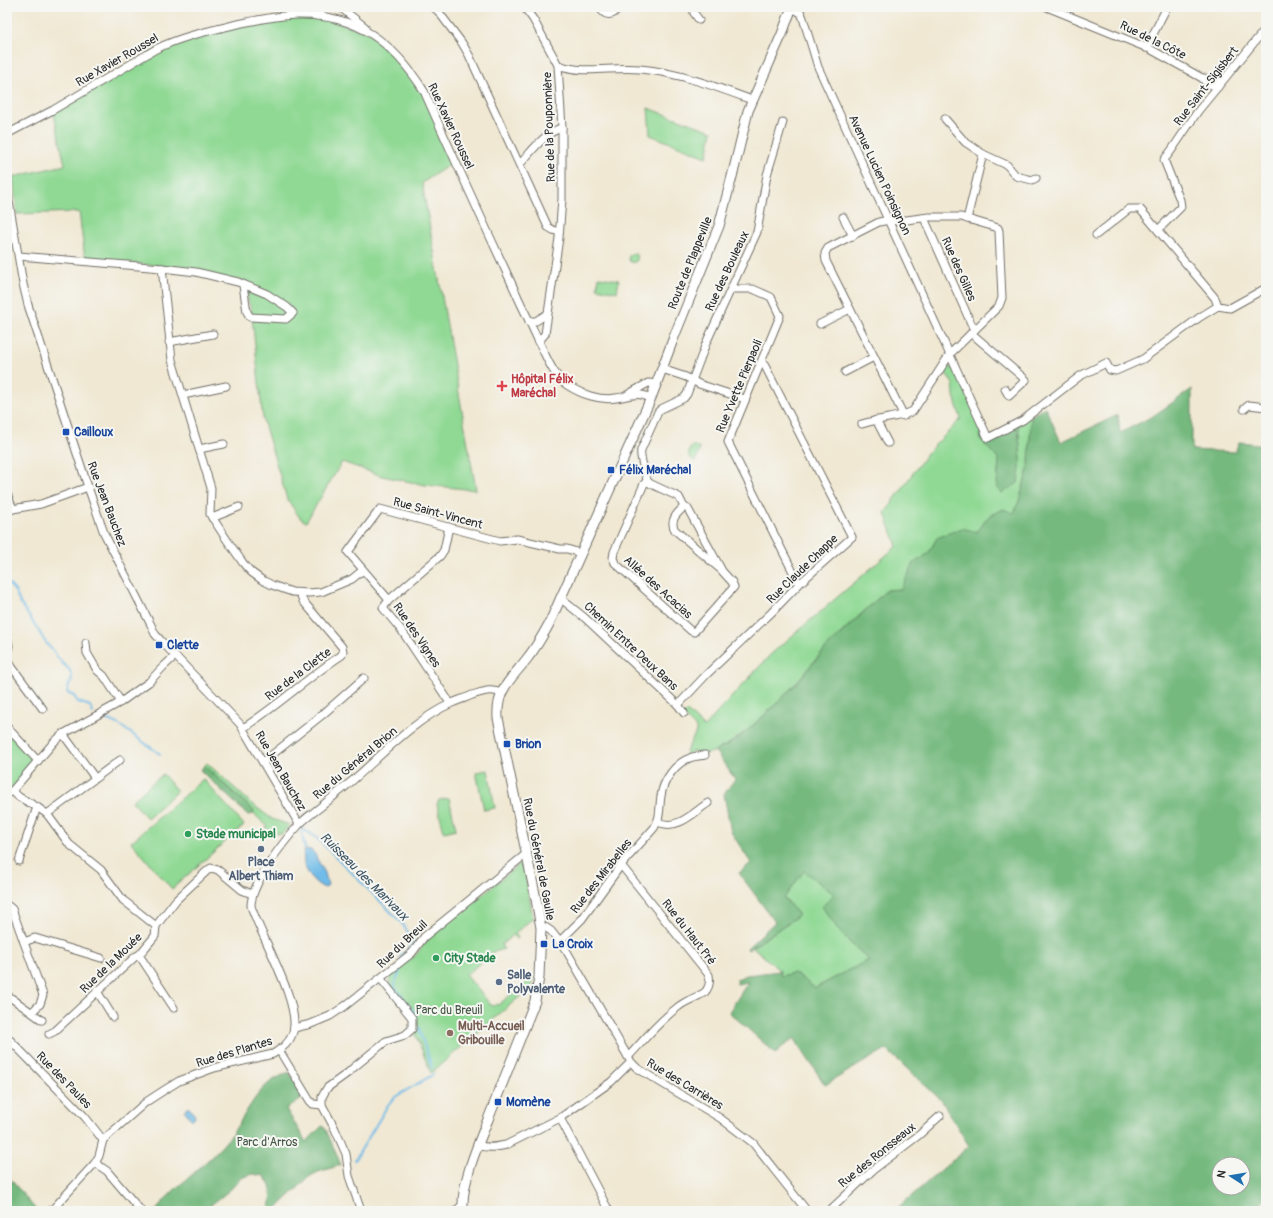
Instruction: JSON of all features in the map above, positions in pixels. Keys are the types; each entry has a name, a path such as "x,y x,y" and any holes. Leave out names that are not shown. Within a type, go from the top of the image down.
{"street":[{"path":"317,16 324,7"},
{"path":"340,7 358,21 370,33"},
{"path":"433,7 438,11 462,43 520,164 548,227 559,232"},
{"path":"524,7 533,19 558,65"},
{"path":"599,7 604,12 610,14 616,12 619,7"},
{"path":"693,7 694,13 699,20"},
{"name":"Route de Plappeville","path":"595,522 652,398 674,337 719,226 744,123 752,100 782,34 792,7"},
{"name":"Avenue Lucien Poinsignon","path":"792,7 801,13 818,67 988,438 1023,420 1080,376 1106,363 1110,370 1116,371 1143,359 1200,317 1218,306"},
{"name":"Rue de la Côte","path":"1047,7 1146,48 1202,78 1208,84 1218,87"},
{"path":"1146,48 1167,7"},
{"name":"Rue Xavier Roussel","path":"7,134 53,110 125,67 171,42 195,34 297,14 343,20 370,33 390,48 412,73 424,91 549,363 557,376 575,390 591,396 616,398 627,395 642,395 652,398"},
{"name":"Rue Saint-Sigisbert","path":"1158,230 1180,207 1180,200 1164,160 1198,111 1266,28"},
{"name":"Rue de la Pouponnière","path":"539,341 545,334 560,220 562,128 558,65 581,71 619,68 648,70 699,82 752,100"},
{"name":"Rue de la Côte","path":"1202,78 1215,80 1225,78"},
{"path":"946,119 965,142 983,154 1008,165 1016,176 1032,180 1036,178"},
{"name":"Rue des Bouleaux","path":"692,380 707,341 757,232 767,175 783,122"},
{"path":"520,164 549,133 556,129 562,128"},
{"path":"967,219 983,154"},
{"name":"Rue Jean Bauchez","path":"7,190 28,305 104,533 155,634 244,728 299,824"},
{"path":"1096,235 1129,209 1140,209 1215,298 1218,306 1230,308 1266,288"},
{"path":"843,217 853,236"},
{"path":"862,424 876,420 904,416 913,411 950,354 999,306 1002,298 998,228 961,217 889,220 879,222 828,248 825,253 826,261 904,416"},
{"path":"544,218 560,220"},
{"name":"Rue des Gilles","path":"924,218 973,332"},
{"path":"19,256 196,272 227,279 243,285 267,294 287,307 293,313 286,319 250,318 247,312 243,285"},
{"path":"162,268 172,360 211,488 209,511 212,518 236,554 251,572 262,580 284,590 300,593 321,592 352,579 363,570"},
{"name":"Rue Yvette Pierpaoli","path":"731,288 753,289 771,297 780,316 728,442 800,584"},
{"path":"820,324 850,309"},
{"path":"530,321 536,320 547,314"},
{"path":"973,332 1026,380 1009,396 1005,389"},
{"path":"169,342 214,334"},
{"path":"845,372 874,357"},
{"name":"Rue Claude Chappe","path":"678,705 707,674 800,584 852,537 762,362"},
{"path":"662,369 686,377 699,384 745,399"},
{"path":"647,481 640,456 641,450 658,412 661,409 684,398 692,380"},
{"name":"Rue Xavier Roussel","path":"627,395 648,383 657,384"},
{"path":"183,395 226,386"},
{"path":"1244,408 1249,405 1266,407"},
{"path":"876,420 888,443"},
{"path":"199,449 224,444"},
{"name":"Allée des Acacias","path":"684,507 672,522 672,526 722,571 732,582 734,587 696,631 692,632 615,563 613,558 614,552 644,484 647,481 679,497 684,507 688,509 722,571"},
{"path":"7,494 10,510 41,504 88,487"},
{"path":"212,518 238,507"},
{"name":"Rue Saint-Vincent","path":"389,600 348,552 380,509 500,541 517,539 580,553"},
{"name":"Rue du Général de Gaulle","path":"462,1209 469,1173 478,1145 535,1001 539,977 540,928 498,718 498,701 506,685 531,654 542,637 595,522"},
{"name":"Rue des Vignes","path":"449,527 444,550 440,556 389,600 383,608 402,631 450,703"},
{"name":"Rue de la Clette","path":"244,728 342,655 342,647 303,601 300,593"},
{"name":"Chemin Entre Deux Bans","path":"560,598 585,618 678,705 684,713"},
{"path":"7,635 10,646 7,655 12,667 43,709"},
{"path":"86,643 87,653 97,670 104,676 121,702"},
{"path":"156,926 123,900 114,890 101,870 69,844 47,814 10,793 54,742 63,734 121,702 149,682 175,656"},
{"path":"264,762 322,715 364,678"},
{"name":"Rue du Général Brion","path":"252,894 262,875 280,848 299,824 351,782 391,746 431,715 450,703 486,690 502,693"},
{"path":"7,727 38,761"},
{"path":"63,734 95,778"},
{"path":"705,755 683,761 672,771 664,785 661,795 658,822 668,826 679,823 708,803"},
{"path":"47,814 120,760"},
{"path":"19,861 37,807"},
{"name":"Rue des Mirabelles","path":"560,941 582,919 621,865 658,822"},
{"name":"Rue du Breuil","path":"322,1105 322,1097 327,1088 386,1041 405,1035 412,1029 412,1018 381,979 412,953 424,937 526,854"},
{"name":"Rue du Haut Pré","path":"478,1145 484,1147 497,1147 506,1145 560,1118 611,1082 659,1023 679,1006 705,992 708,988 710,981 709,975 621,865"},
{"name":"Rue de la Mouée","path":"49,1034 55,1031 136,956 139,955 155,936 156,926 176,900 211,868 218,870 242,890 252,894"},
{"path":"252,894 251,906 289,993 294,1017 294,1028 312,1024 330,1016 381,979"},
{"path":"7,905 12,909 43,995 43,999 40,1004 32,1012"},
{"name":"Rue des Carrières","path":"540,928 545,927 560,941 629,1060 637,1068 720,1118 754,1143 807,1211"},
{"path":"24,942 35,938 101,958"},
{"path":"139,955 174,1008"},
{"path":"97,992 113,1017"},
{"path":"7,995 42,1020"},
{"name":"Rue des Plantes","path":"103,1140 146,1102 179,1081 214,1068 273,1054 279,1050 292,1036 294,1028"},
{"name":"Rue des Paules","path":"7,1036 85,1117 103,1140"},
{"path":"279,1050 310,1101 313,1104 322,1105 335,1129 346,1154 348,1176 361,1211"},
{"name":"Rue des Ronsseaux","path":"829,1211 874,1170 919,1136 940,1116"},
{"path":"560,1118 609,1211"},
{"path":"51,1211 95,1163 103,1140"},
{"path":"95,1163 107,1171 141,1211"}],"green space":[{"path":"317,16 370,33 416,78 455,161 422,183 476,490 425,485 382,476 342,462 306,522 300,518 287,499 263,420 251,308 248,301 247,291 249,291 249,285 173,267 85,259 79,212 17,214 13,177 65,165 53,110 156,49 247,22"},
{"path":"648,108 712,131 707,157 650,135"},
{"path":"633,253 638,258 633,263 628,258"},
{"path":"599,277 619,280 617,292 597,288"},
{"path":"946,367 957,370 984,430 981,440 999,460 997,487 1021,460 1018,424 1031,416 1029,466 1014,514 989,516 977,532 937,538 928,554 914,563 901,589 887,590 849,625 818,656 786,694 761,718 730,743 715,751 703,754 693,751 686,756 686,752 696,732 696,728 683,715 687,711 704,727 771,654 897,546 885,513 927,453 961,419 954,396 953,384 944,370"},
{"path":"1192,389 1192,450 1235,452 1239,442 1266,445 1266,1199 1260,1204 1266,1207 1266,1211 894,1211 969,1146 942,1101 886,1049 825,1085 794,1038 775,1053 729,1012 748,982 737,984 737,979 747,975 780,971 781,976 794,973 815,988 869,960 843,936 822,907 834,894 804,871 784,898 799,915 748,950 747,948 775,922 739,873 751,863 731,832 724,794 735,779 715,751 736,740 768,712 793,687 826,648 887,590 901,589 914,563 928,554 937,538 962,528 977,532 989,516 1003,509 1014,513 1029,466 1031,416 1045,407 1061,442 1118,415 1120,433 1153,416"},
{"path":"1018,424 1021,460 1018,483 1002,493 997,487 999,460 981,440 980,433 984,430 988,438"},
{"path":"692,446 700,449 695,461 689,457 689,450"},
{"path":"7,727 38,761 7,794"},
{"path":"207,763 252,804 272,819 290,825 282,834 273,833 267,830 265,828 267,826 254,814 253,810 204,766"},
{"path":"204,766 253,810 254,814 248,815 200,770"},
{"path":"488,770 495,808 484,810 476,772"},
{"path":"163,774 177,791 147,818 132,801"},
{"name":"Stade municipal","path":"203,779 244,825 172,889 131,842"},
{"path":"449,798 456,829 444,832 437,804 439,800"},
{"name":"Parc du Breuil","path":"523,861 533,918 515,933 518,938 516,939 513,935 501,945 504,949 493,952 466,975 491,1005 494,1006 496,1004 498,1005 534,976 532,986 431,1073 415,1033 417,1024 390,984 389,978 391,974 416,955 427,940"},
{"path":"804,870 834,894 843,936 869,960 815,988 794,973 781,976 780,971 753,947 799,915 784,898"},
{"name":"Parc d'Arros","path":"289,1072 305,1097 286,1109 306,1142 323,1126 341,1165 318,1172 309,1177 274,1211 270,1211 269,1209 271,1188 267,1180 264,1176 253,1174 241,1178 230,1190 203,1211 156,1211 170,1194 209,1159 228,1139 263,1089 270,1082"},
{"path":"7,1175 37,1211 7,1211"}],"water":[{"path":"305,849 311,850 315,854 325,873 328,885 325,888 315,882 308,872 304,860"},
{"path":"189,1107 195,1116 193,1119 191,1119 184,1110"}],"waterway":[{"path":"7,582 15,591 20,603 44,640 63,664 69,669 72,680 67,692 74,696 78,702 90,706 93,713"},
{"path":"100,717 118,724 160,754"},
{"path":"301,829 305,849"},
{"name":"Ruisseau des Marivaux","path":"302,829 316,837 401,922 414,941 412,946 400,957"},
{"name":"Ruisseau des Marivaux","path":"400,967 395,982 395,987 416,1015"},
{"name":"Ruisseau des Marivaux","path":"419,1027 432,1068"},
{"path":"355,1160 388,1105 395,1097 434,1074"}],"place":[{"name":"Hôpital Félix Maréchal","path":"502,386"},
{"name":"Cailloux","path":"66,432"},
{"name":"Félix Maréchal","path":"611,470"},
{"name":"Clette","path":"159,645"},
{"name":"Brion","path":"507,744"},
{"name":"Stade municipal","path":"188,834"},
{"name":"Place Albert Thiam","path":"261,849"},
{"name":"La Croix","path":"544,944"},
{"name":"City Stade","path":"436,958"},
{"name":"Salle Polyvalente","path":"499,982"},
{"name":"Multi-Accueil Gribouille","path":"450,1033"},
{"name":"Momène","path":"498,1102"}]}
